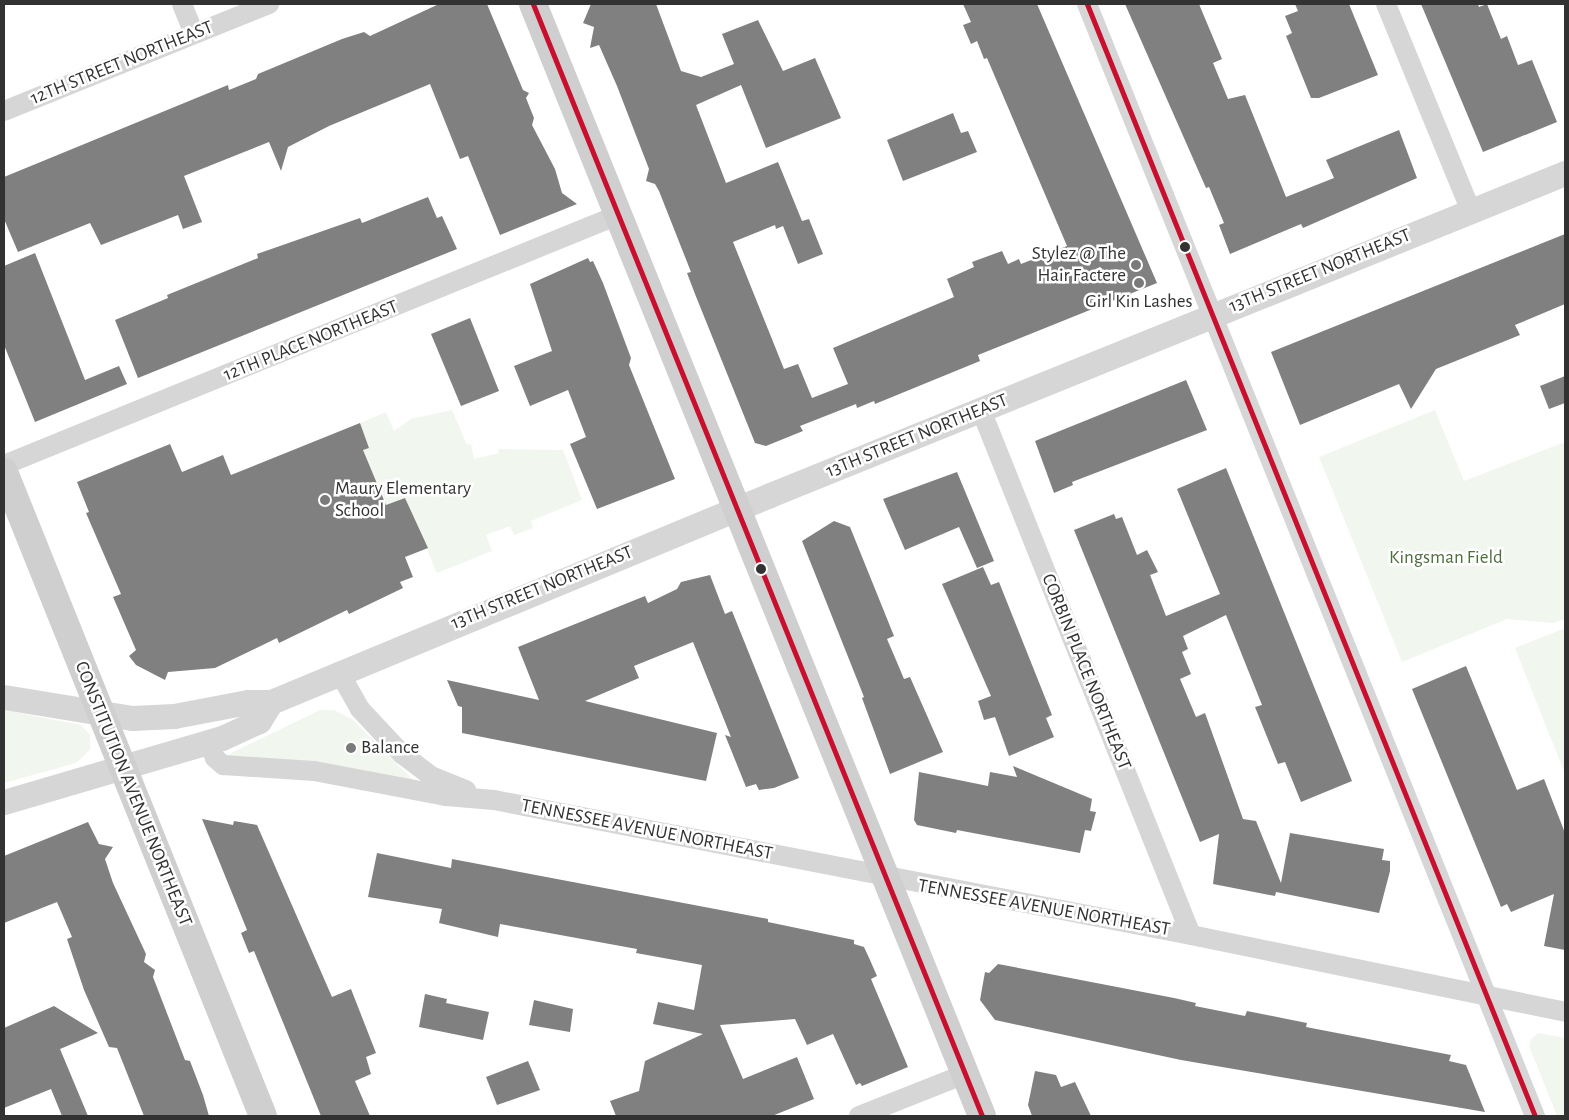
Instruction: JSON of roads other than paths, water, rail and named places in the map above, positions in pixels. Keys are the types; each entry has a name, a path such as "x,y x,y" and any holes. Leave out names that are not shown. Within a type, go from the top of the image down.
{"main road":[{"path":"533,4 982,1116"},
{"name":"CONSTITUTION AVENUE NORTHEAST","path":"4,472 263,1116"}],"street":[{"path":"182,4 194,34"},
{"name":"12TH STREET NORTHEAST","path":"4,111 269,4"},
{"path":"1087,4 1535,1116"},
{"path":"1386,4 1471,211"},
{"name":"13TH STREET NORTHEAST","path":"102,713 159,718 248,702 271,702 339,672 737,508 1565,172"},
{"name":"12TH PLACE NORTHEAST","path":"4,465 618,215"},
{"name":"CORBIN PLACE NORTHEAST","path":"981,410 1190,935"},
{"name":"TENNESSEE AVENUE NORTHEAST","path":"339,672 360,710 418,767 444,782 494,800"},
{"path":"4,697 102,713"},
{"path":"4,802 208,742 259,722 271,702"},
{"name":"TENNESSEE AVENUE NORTHEAST","path":"208,742 214,756 223,765 314,771 446,796 494,800 887,878 1190,935 1565,1012"},
{"path":"858,1116 965,1074"}],"place":[{"name":"Stylez @ The Hair Factere","path":"1136,265"},
{"name":"Girl Kin Lashes","path":"1139,283"},
{"name":"Maury Elementary School","path":"325,500"},
{"name":"Balance","path":"351,748"}],"park label":[{"name":"Kingsman Field","path":"1446,558"}]}
